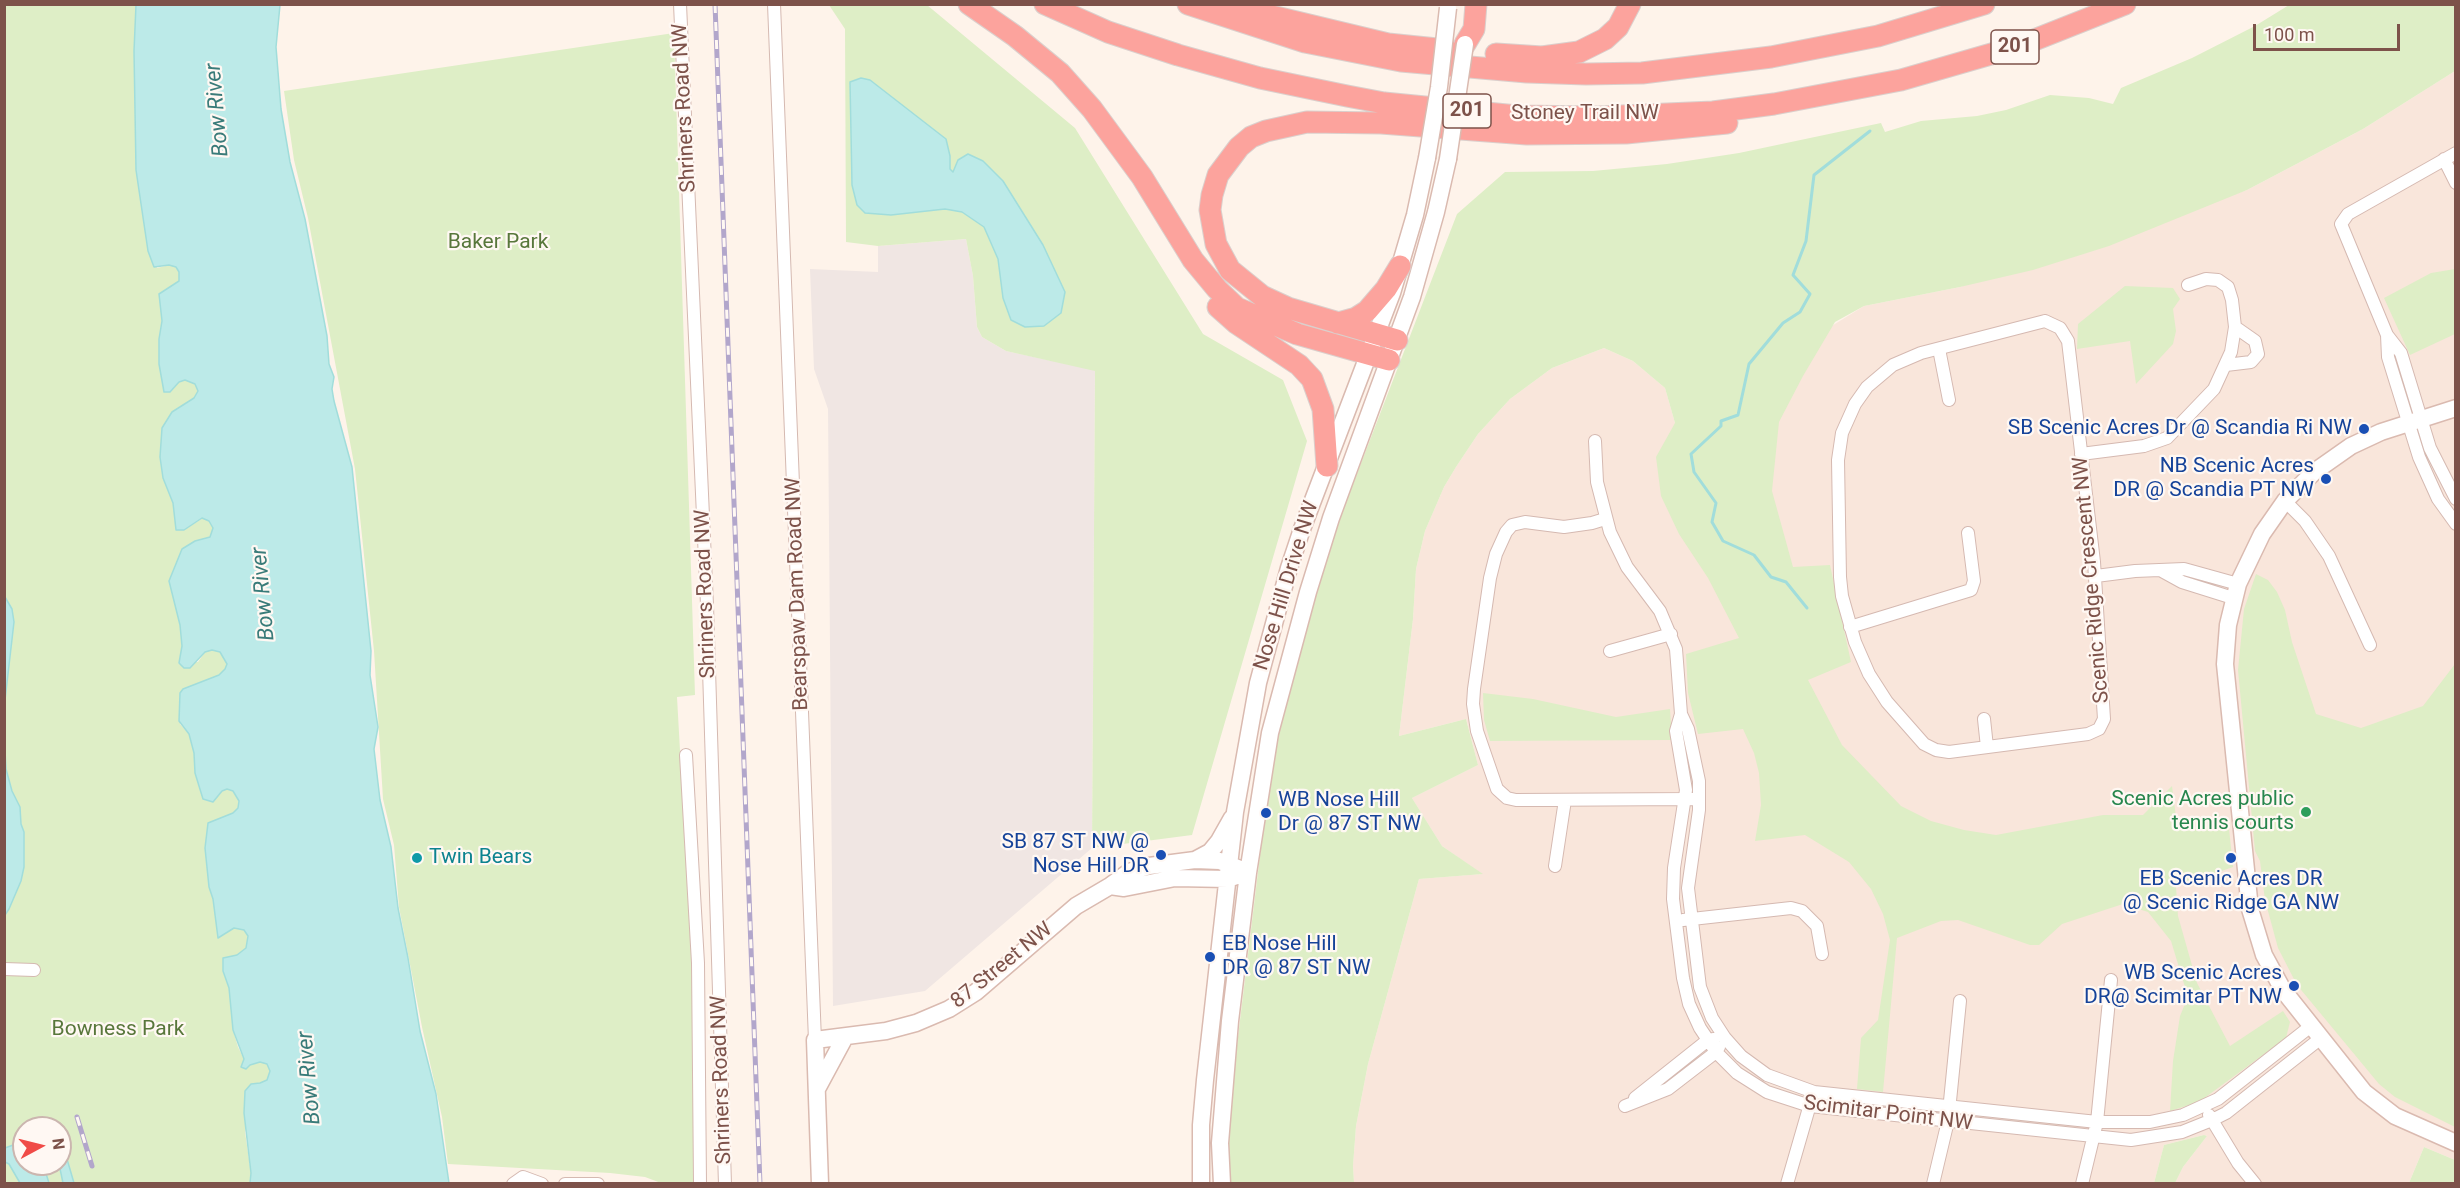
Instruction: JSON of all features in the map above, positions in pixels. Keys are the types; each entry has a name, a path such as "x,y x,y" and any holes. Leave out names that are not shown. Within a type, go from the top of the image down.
{"highway":[{"path":"969,4 1015,36 1060,74 1118,142 1193,260 1217,289 1237,308 1297,334 1389,360"},
{"name":"Stoney Trail NW","path":"1045,4 1108,32 1260,78 1384,103 1517,116 1598,117 1713,112 1774,104 1901,80 2019,46 2125,4"},
{"name":"Stoney Trail NW","path":"1188,4 1305,42 1401,61 1527,72 1586,74 1642,73 1771,57 1878,36 1984,4"},
{"path":"1224,4 1388,44 1524,57 1562,55 1594,46 1618,27 1630,4"},
{"path":"1465,44 1474,29 1472,8"},
{"path":"1387,337 1288,308 1262,296 1236,276 1222,257 1212,228 1210,210 1212,195 1218,176 1228,159 1251,138 1286,125 1334,121 1527,134 1626,133 1692,128 1803,113 1849,103 1901,80"},
{"path":"1152,193 1183,263 1197,285 1236,323 1278,350 1312,379 1323,409 1327,466"},
{"path":"1338,322 1356,318 1367,311 1386,290 1400,266"}],"main road":[{"name":"Nose Hill Drive NW","path":"1222,1184 1220,1143 1225,1073 1248,873 1270,733 1286,670 1331,518 1389,360 1387,337 1400,266 1415,215 1427,158 1439,87 1448,6"},
{"name":"Nose Hill Drive NW","path":"1201,1184 1201,1125 1235,812 1246,742 1271,632 1295,548 1369,354 1387,337 1423,262 1448,159 1465,44"},
{"path":"2456,408 2381,432 2330,459 2285,501 2262,534 2236,591 2228,625 2225,680 2250,909 2261,947 2273,974 2356,1083 2384,1108 2408,1123 2456,1143"},
{"path":"1195,860 1210,852 1220,842 1235,812"},
{"name":"87 Street NW","path":"815,1040 896,1028 916,1023 949,1009 976,992 1076,906 1129,872 1173,861 1195,860 1229,871 1248,873"},
{"name":"87 Street NW","path":"1110,886 1124,888 1174,878 1229,871"},
{"path":"816,1091 845,1037"},
{"name":"Bearspaw Dam Road NW","path":"815,1040 819,1184"}],"street":[{"name":"Shriners Road NW","path":"681,4 707,593 725,1184"},
{"name":"Bearspaw Dam Road NW","path":"774,4 815,1040"},
{"path":"2456,153 2348,214 2341,224 2387,335 2388,357 2414,421 2456,499"},
{"path":"2444,159 2456,183"},
{"path":"2081,454 2144,446 2167,438 2174,434 2214,389 2226,365 2235,327 2230,292 2223,282 2213,278 2188,285"},
{"name":"Scenic Ridge Crescent NW","path":"2045,321 2060,328 2068,341 2096,576 2105,712 2102,725 2088,735 1943,752 1924,744 1897,715 1875,684 1861,658 1850,627 1840,577 1838,460 1842,433 1855,404 1876,378 1905,359 1921,352 1938,349 2045,321"},
{"path":"2226,365 2251,362 2258,354 2255,341 2235,327"},
{"path":"1938,349 1949,400"},
{"path":"2414,421 2426,474 2438,499 2456,524"},
{"name":"Scimitar Point NW","path":"1595,441 1597,482 1605,519 1627,567 1660,611 1671,634 1678,664 1680,714 1676,731 1685,780 1685,799 1673,877 1685,991 1700,1028 1716,1052 1737,1072 1767,1092 1810,1106 2131,1140 2182,1132 2226,1113 2316,1032"},
{"path":"2285,501 2305,521 2329,556 2370,645"},
{"path":"1605,519 1564,527 1525,522 1512,525 1506,531 1496,554 1490,578 1474,689 1473,704 1478,731 1500,792 1507,798 1516,800 1700,799"},
{"path":"1850,627 1971,590 1974,581 1968,533"},
{"path":"2096,576 2135,571 2162,571 2182,582 2236,591"},
{"path":"1610,651 1671,634"},
{"name":"Scimitar Point NW","path":"1680,714 1688,729 1700,781 1700,799 1688,888 1702,993 1712,1018 1725,1038 1741,1056 1767,1075 1814,1092 2134,1124 2162,1121 2204,1107 2316,1032"},
{"path":"1984,719 1987,747"},
{"path":"686,754 698,963 700,1184"},
{"path":"1555,866 1565,800"},
{"path":"1676,921 1791,908 1802,911 1817,926 1822,954"},
{"path":"4,969 34,970"},
{"path":"2082,1184 2097,1122 2111,980"},
{"path":"1933,1184 1948,1121 1960,1001"},
{"path":"1725,1038 1716,1052 1668,1089 1625,1106 1708,1040 1725,1038"},
{"path":"1787,1184 1814,1092"},
{"path":"2204,1107 2238,1164 2253,1183"},
{"path":"513,1184 522,1178 542,1184"},
{"path":"565,1184 598,1184"}],"shaded area":[{"path":"2455,71 2455,1160 2424,1147 2409,1183 2175,1183 2183,1167 2207,1136 2204,1135 2164,1145 2154,1183 1354,1184 1356,1126 1368,1064 1419,879 1482,874 1442,846 1412,798 1478,765 1466,719 1399,736 1413,619 1416,569 1425,531 1444,487 1456,467 1478,434 1510,399 1552,368 1604,348 1633,361 1665,388 1675,423 1864,306 1960,287 2247,190 2363,129"},
{"path":"966,239 973,276 977,327 982,337 1006,351 1095,370 1092,848 925,991 833,1006 828,409 814,369 810,269 878,272 878,246"}],"green space":[{"name":"Bowness Park","path":"5,5 136,5 134,51 136,170 147,233 146,241 157,268 169,265 176,267 179,272 179,281 159,294 162,321 159,339 164,392 170,392 179,382 185,380 195,384 198,391 194,398 172,412 160,457 163,478 173,503 177,530 184,530 203,518 209,521 213,528 210,537 195,541 170,586 180,625 182,646 179,663 198,662 205,652 212,650 220,652 227,664 219,675 180,693 180,724 189,734 194,753 195,773 202,795 212,802 227,789 233,791 239,801 238,808 233,813 208,823 205,848 209,887 213,899 218,938 234,928 244,930 248,936 246,948 237,955 223,959 223,971 229,988 233,1030 238,1047 250,1065 260,1062 267,1064 270,1071 267,1080 260,1083 245,1132 251,1173 250,1183 5,1184"},
{"path":"829,5 927,5 1075,128 1203,334 1283,380 1307,441 1192,835 1092,848 1095,371 1006,351 982,337 977,327 973,276 966,239 878,246 846,242 845,29"},
{"path":"2289,5 2455,5 2455,71 2363,129 2247,190 2109,246 2033,270 1864,306 1835,322 1779,422 1772,491 1793,567 1830,565 1851,662 1808,680 1842,745 1901,806 1931,821 1964,830 1996,835 2103,815 2143,815 2172,786 2177,825 2228,819 2233,867 2176,887 2178,916 2197,983 2230,1046 2283,1011 2290,1022 2286,1038 2199,1102 2170,1111 2173,1061 2180,1016 2188,997 2171,941 2148,912 2123,904 2062,924 2039,945 2030,945 1958,920 1941,921 1897,938 1883,1092 1857,1089 1861,1038 1878,1020 1890,940 1883,914 1871,889 1849,862 1805,835 1755,841 1761,805 1759,773 1754,753 1743,729 1698,734 1688,693 1686,654 1739,638 1708,578 1679,534 1661,496 1656,457 1675,423 1665,388 1633,361 1604,348 1552,368 1510,399 1478,434 1456,467 1444,487 1425,531 1416,569 1413,619 1399,736 1466,719 1478,765 1412,798 1442,846 1483,874 1419,879 1368,1064 1356,1126 1354,1183 1230,1184 1227,1156 1233,1078 1262,839 1277,738 1294,664 1333,536 1457,214 1505,172 1593,171 1667,164 1739,153 1881,123 1885,132 1921,121 1977,116 2006,110 2050,95 2089,98 2113,104 2121,88 2192,58 2255,26"},
{"name":"Baker Park","path":"674,33 695,695 677,697 697,1054 697,1180 693,1183 661,1183 645,1177 610,1173 448,1164 442,1117 399,907 394,845 383,799 374,651 355,469 308,218 294,160 284,91"},
{"path":"2455,269 2455,334 2410,355 2384,298 2431,273"},
{"path":"2125,286 2173,288 2180,299 2173,309 2176,331 2173,344 2136,384 2130,341 2077,349 2078,324"},
{"path":"2256,574 2268,580 2277,592 2285,610 2292,642 2316,714 2361,728 2423,706 2455,664 2455,1127 2395,1097 2379,1084 2297,985 2278,948 2265,900 2260,861 2255,851 2238,670 2244,609"},
{"path":"1483,693 1533,699 1616,717 1670,709 1672,740 1490,741 1484,720"},
{"path":"2207,1136 2183,1167 2175,1183 2154,1183 2164,1145"},
{"path":"2424,1147 2455,1160 2455,1183 2409,1183"}],"water":[{"name":"Bow River","path":"136,5 280,5 276,47 281,109 327,336 329,364 334,377 332,389 334,401 352,467 371,651 370,675 378,727 374,749 380,800 391,847 398,908 420,1031 436,1094 449,1183 250,1183 251,1173 244,1113 245,1091 251,1084 267,1080 270,1071 267,1064 260,1062 246,1069 241,1067 244,1059 233,1030 229,988 223,971 223,958 237,955 246,948 248,936 244,930 234,928 218,938 213,899 209,887 205,848 208,823 233,813 238,808 239,801 233,791 227,789 222,791 213,802 203,799 195,773 194,753 189,734 179,721 180,693 183,689 219,675 227,664 220,652 212,650 205,652 190,668 184,668 179,663 182,646 180,625 169,581 182,549 195,541 210,537 213,528 209,521 202,518 184,530 176,530 173,503 163,478 160,457 162,428 172,412 194,398 198,391 195,384 185,380 179,382 170,392 164,392 159,364 162,321 159,294 179,281 179,272 176,267 169,265 154,267 148,251 136,170 134,51"},
{"path":"861,78 870,80 946,139 950,169 953,172 958,160 968,154 983,161 1003,181 1043,245 1065,292 1061,313 1044,326 1025,327 1011,320 1003,298 998,259 984,227 962,212 945,209 891,215 865,213 857,205 852,185 850,82"},
{"path":"5,597 12,609 14,622 5,700"},
{"path":"4,733 6,769 12,791 20,807 24,832 24,867 21,881 5,915"},
{"path":"12,1145 12,1169 5,1162 5,1148"},
{"path":"16,1176 47,1176 49,1183 20,1183"},
{"path":"62,1176 72,1176 74,1183 63,1183"}],"waterway":[{"path":"1807,608 1786,582 1771,577 1754,555 1723,541 1712,522 1716,503 1694,472 1691,454 1721,426 1721,421 1738,415 1749,364 1783,323 1800,312 1810,294 1793,275 1806,241 1814,175 1870,131"}],"railway":[{"path":"715,4 760,1184"},
{"path":"77,1117 92,1166"}],"place":[{"name":"SB Scenic Acres Dr @ Scandia Ri NW","path":"2364,429"},
{"name":"NB Scenic Acres DR @ Scandia PT NW","path":"2326,479"},
{"name":"Scenic Acres public tennis courts","path":"2306,812"},
{"name":"WB Nose Hill Dr @ 87 ST NW","path":"1266,813"},
{"name":"SB 87 ST NW @ Nose Hill DR","path":"1161,855"},
{"name":"Twin Bears","path":"417,858"},
{"name":"EB Scenic Acres DR @ Scenic Ridge GA NW","path":"2231,858"},
{"name":"EB Nose Hill DR @ 87 ST NW","path":"1210,957"},
{"name":"WB Scenic Acres DR@ Scimitar PT NW","path":"2294,986"}]}
